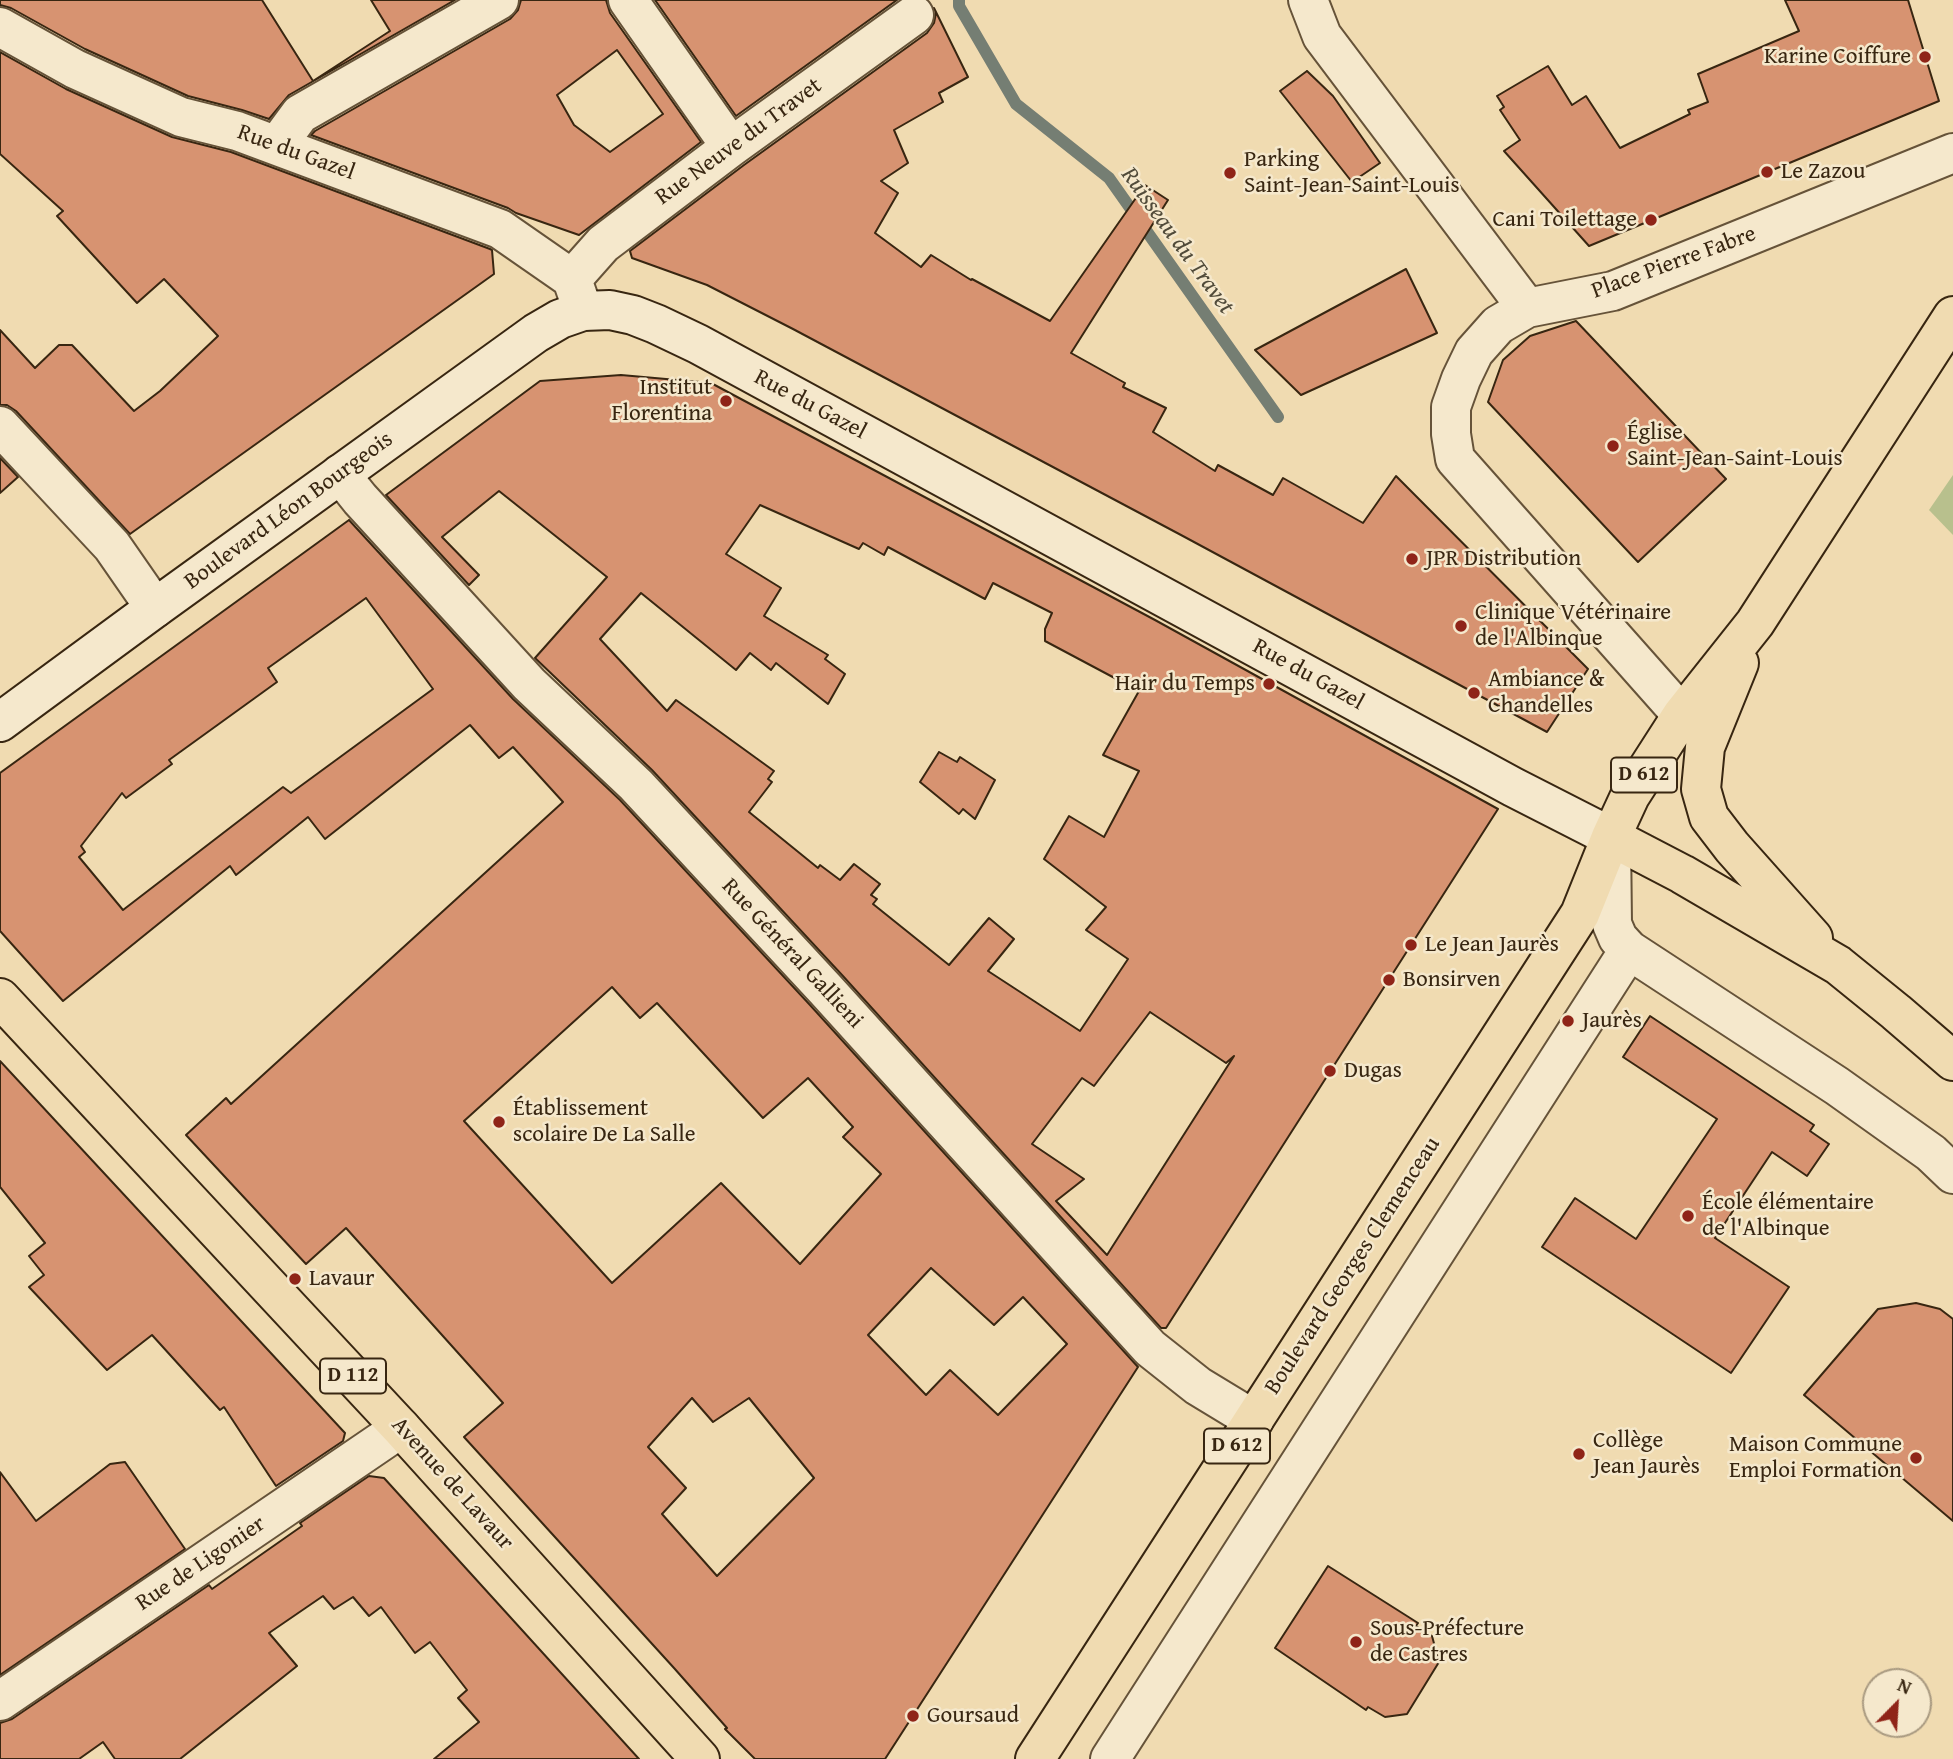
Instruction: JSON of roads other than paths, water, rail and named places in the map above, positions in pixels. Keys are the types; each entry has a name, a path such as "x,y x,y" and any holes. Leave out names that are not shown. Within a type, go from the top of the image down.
{"main road":[{"name":"D 612","path":"1611,837 1630,796 1682,715 1755,623 1953,316"},
{"path":"1755,623 1706,747 1701,789 1709,817 1838,965"},
{"path":"1611,837 1682,874 1838,965 1953,1061"},
{"name":"Boulevard Georges Clemenceau","path":"1035,1759 1580,914 1611,837"},
{"name":"Avenue de Lavaur","path":"0,998 401,1428 700,1759"}],"street":[{"path":"281,147 286,133 300,114 499,0"},
{"path":"628,0 731,147"},
{"path":"1308,0 1322,36 1527,308"},
{"name":"Rue Neuve du Travet","path":"578,295 603,244 731,147 914,15"},
{"name":"Rue du Gazel","path":"0,27 75,69 181,117 237,131 500,229 578,295 610,310 633,315 698,344 1611,837"},
{"name":"Place Pierre Fabre","path":"1682,715 1455,459 1451,407 1474,352 1498,325 1527,308 1613,291 1953,153"},
{"name":"Boulevard Léon Bourgeois","path":"0,722 340,474 536,333 560,319 578,295"},
{"path":"0,426 112,546 155,608"},
{"name":"Rue Général Gallieni","path":"340,474 529,684 636,785 703,857 1150,1348 1198,1386 1254,1420"},
{"path":"1611,837 1612,924 1618,938 1629,950 1837,1086 1931,1153 1953,1174"},
{"path":"1110,1759 1629,950"},
{"name":"Rue de Ligonier","path":"0,1701 401,1428"}],"waterway":[{"name":"Ruisseau du Travet","path":"959,0 959,6 1016,104 1109,178 1278,417"}],"place":[{"name":"Karine Coiffure","path":"1925,57"},
{"name":"Le Zazou","path":"1767,172"},
{"name":"Parking Saint-Jean-Saint-Louis","path":"1230,173"},
{"name":"Cani Toilettage","path":"1651,220"},
{"name":"Institut Florentina","path":"726,401"},
{"name":"Église Saint-Jean-Saint-Louis","path":"1613,446"},
{"name":"JPR Distribution","path":"1412,559"},
{"name":"Clinique Vétérinaire de l'Albinque","path":"1461,626"},
{"name":"Hair du Temps","path":"1269,684"},
{"name":"Ambiance & Chandelles","path":"1474,693"},
{"name":"Le Jean Jaurès","path":"1411,945"},
{"name":"Bonsirven","path":"1389,980"},
{"name":"Jaurès","path":"1568,1021"},
{"name":"Dugas","path":"1330,1071"},
{"name":"Établissement scolaire De La Salle","path":"499,1122"},
{"name":"École élémentaire de l'Albinque","path":"1688,1216"},
{"name":"Lavaur","path":"295,1279"},
{"name":"Collège Jean Jaurès","path":"1579,1454"},
{"name":"Maison Commune Emploi Formation","path":"1916,1458"},
{"name":"Sous-Préfecture de Castres","path":"1356,1642"},
{"name":"Goursaud","path":"913,1716"}]}
